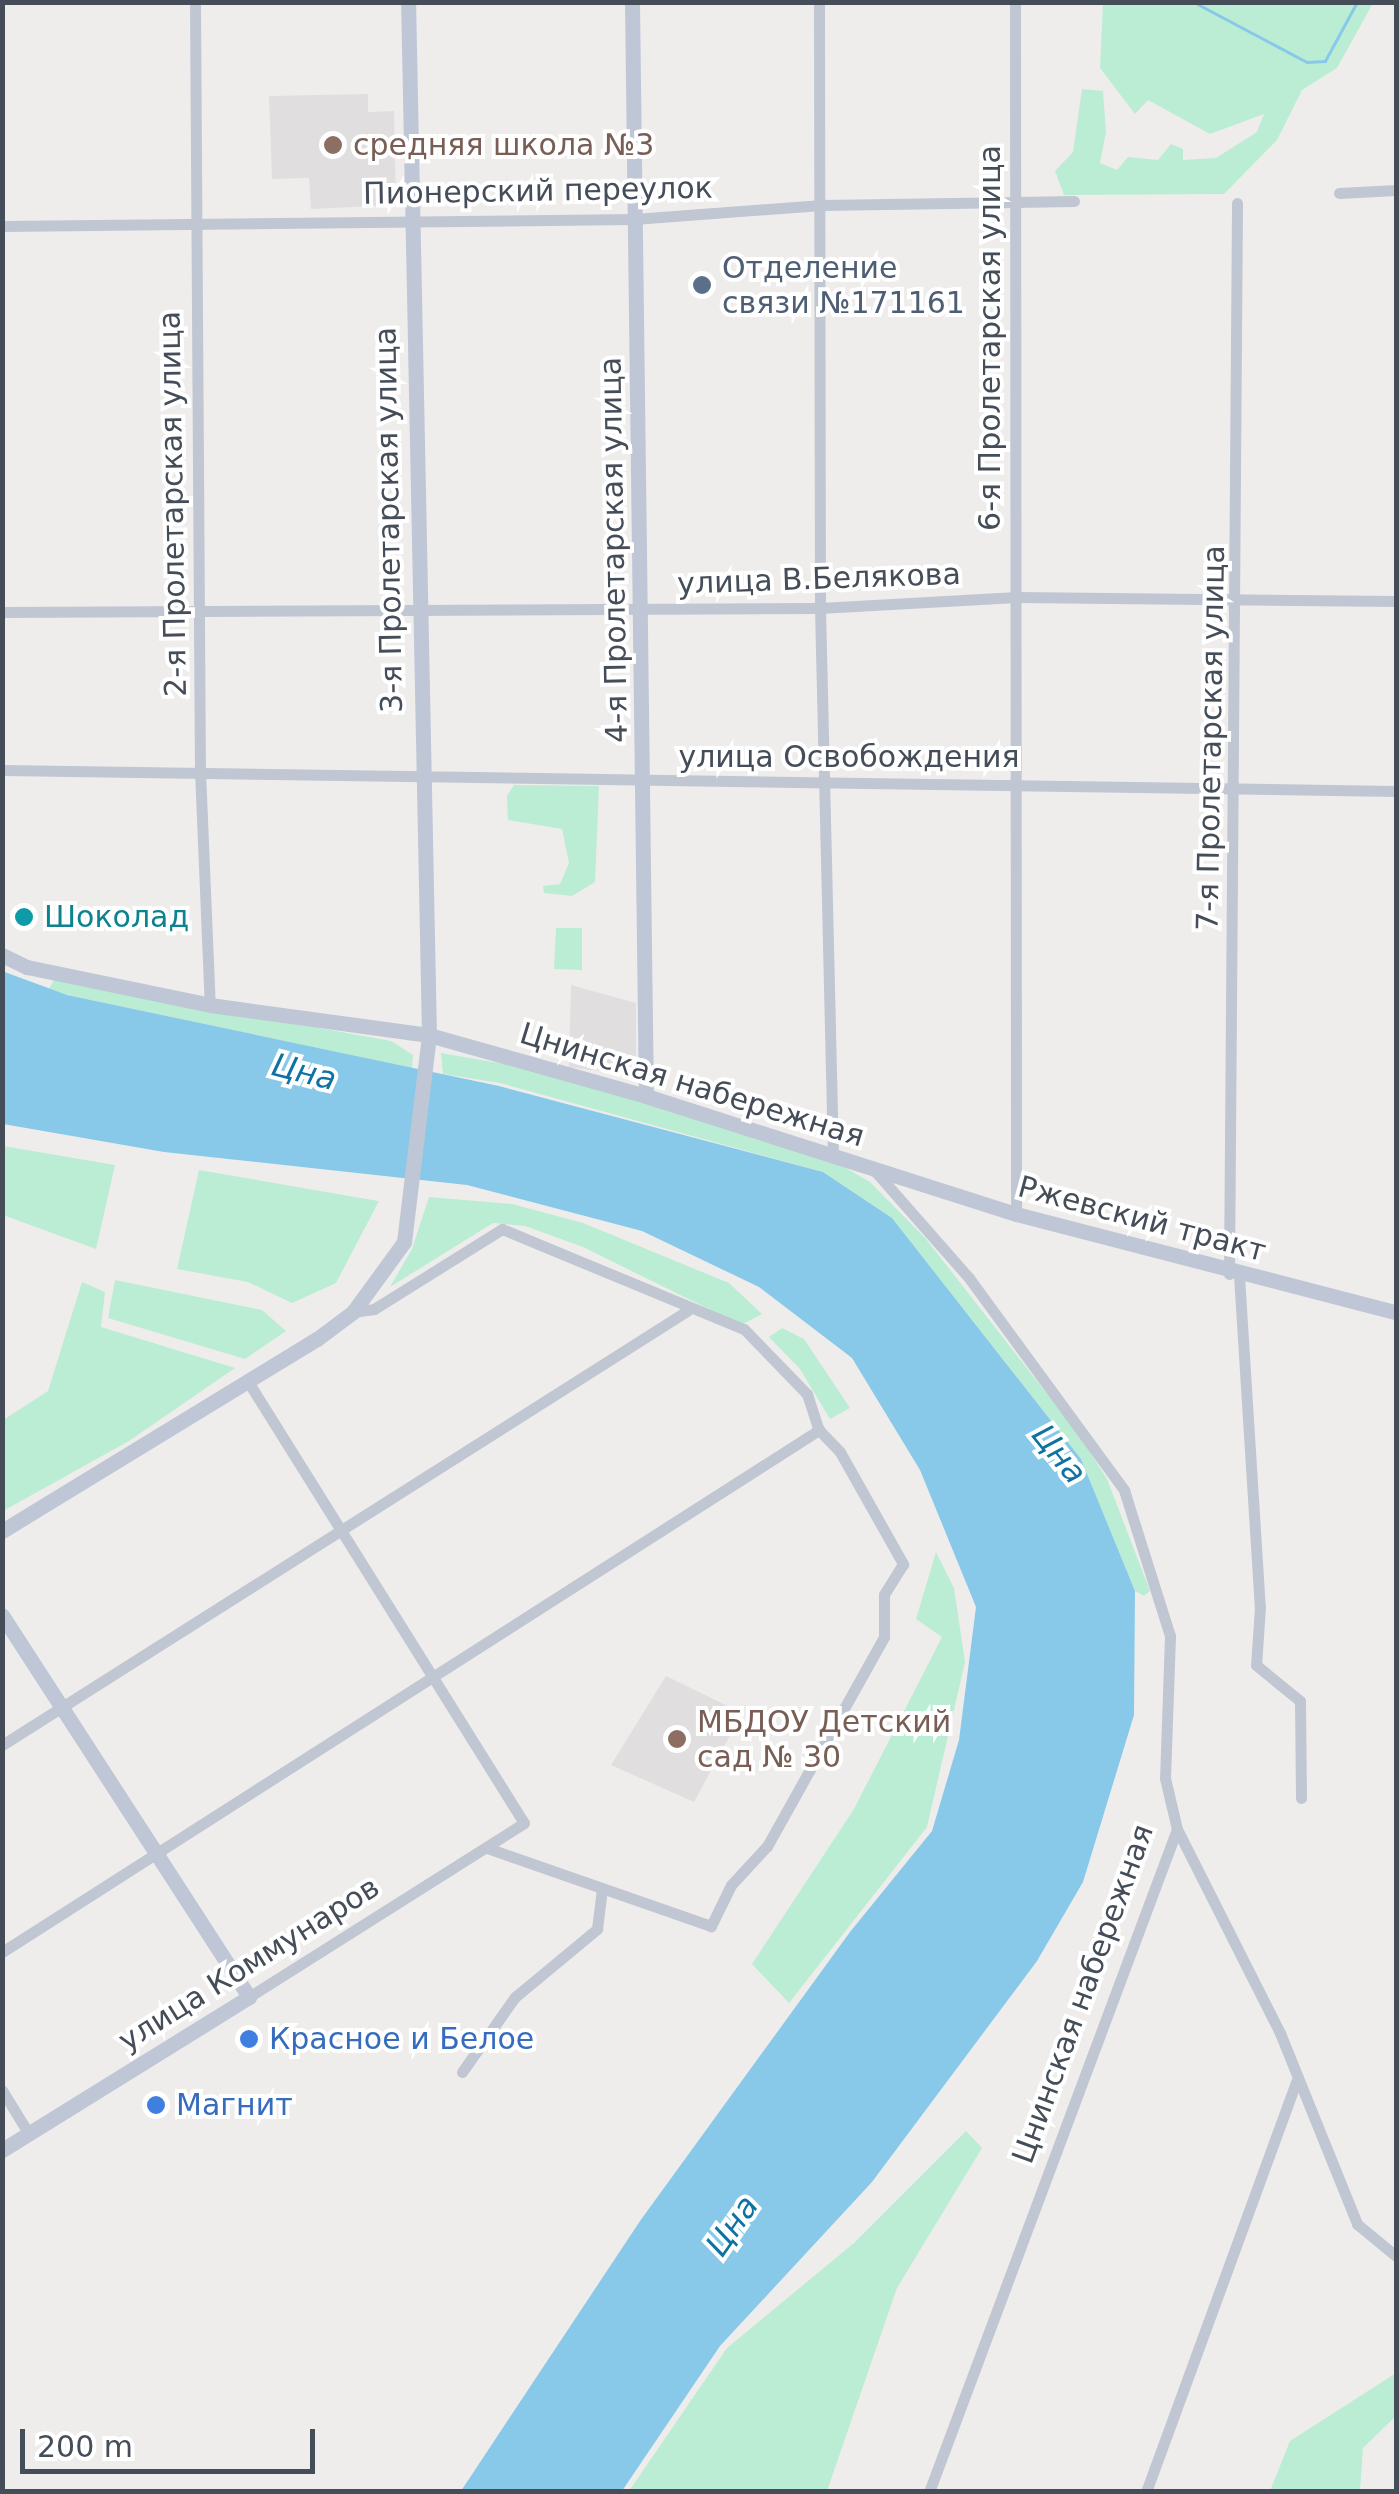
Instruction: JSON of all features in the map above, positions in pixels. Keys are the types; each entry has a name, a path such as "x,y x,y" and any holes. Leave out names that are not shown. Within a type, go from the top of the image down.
{"street":[{"name":"2-я Пролетарская улица","path":"195,2 200,771 210,1005"},
{"name":"3-я Пролетарская улица","path":"353,1312 404,1242 414,1193 428,1063 408,2"},
{"name":"4-я Пролетарская улица","path":"632,2 646,783 646,1096"},
{"path":"820,2 820,608 833,1154"},
{"name":"6-я Пролетарская улица","path":"1015,2 1012,199 1019,781 1016,1214"},
{"path":"1339,193 1396,190"},
{"name":"Пионерский переулок","path":"2,226 411,218 634,220 821,205 1074,201"},
{"name":"7-я Пролетарская улица","path":"1237,203 1234,1275 1260,1607 1256,1665 1300,1701 1301,1798"},
{"name":"улица В.Белякова","path":"2,612 417,605 643,610 820,608 1017,597 1396,601"},
{"name":"улица Освобождения","path":"2,770 824,786 1019,781 1396,791"},
{"name":"Цнинская набережная","path":"2,955 27,966 210,1005 429,1035 646,1096 833,1154 875,1171 969,1278 1124,1490 1170,1636 1165,1778 1177,1830 929,2492"},
{"name":"Ржевский тракт","path":"875,1171 1234,1275 1396,1312"},
{"path":"2,1531 353,1312 374,1309 502,1229 687,1310 744,1329 776,1356 807,1394 819,1430 840,1452 903,1564 884,1595 884,1637 767,1846 731,1885 711,1926 488,1848"},
{"path":"2,1745 64,1710 341,1528 687,1310"},
{"path":"248,1380 437,1676"},
{"path":"2,1952 160,1857 819,1430"},
{"path":"2,1614 249,1997"},
{"name":"улица Коммунаров","path":"2,2150 524,1823 437,1676"},
{"path":"1177,1830 1280,2033 1296,2082 1357,2224 1396,2256"},
{"path":"462,2072 515,1997 597,1929 602,1888"},
{"path":"1146,2492 1296,2082"},
{"path":"2,2090 29,2134"}],"shaded area":[{"name":"средняя школа №3","path":"368,94 368,112 394,111 396,205 311,209 309,178 272,179 269,96"},
{"path":"571,985 636,1003 636,1076 569,1067"},
{"name":"МБДОУ Детский сад № 30","path":"666,1676 742,1713 694,1802 611,1765"}],"green space":[{"path":"1103,2 1373,3 1337,68 1302,90 1277,140 1224,194 1064,195 1055,171 1073,152 1082,89 1103,91 1106,132 1100,163 1117,170 1128,157 1158,160 1171,144 1183,149 1183,160 1216,158 1257,132 1264,114 1210,134 1148,100 1135,114 1100,68"},
{"path":"514,785 599,786 595,882 572,896 544,893 543,886 560,884 569,863 562,829 508,820 507,796"},
{"path":"556,928 582,928 582,970 554,969"},
{"path":"54,980 391,1041 413,1055 412,1068 67,995 49,989"},
{"path":"441,1053 516,1066 745,1132 834,1161 870,1182 926,1239 1079,1435 1107,1479 1150,1591 1144,1596 1135,1591 1081,1459 892,1218 823,1172 500,1083 443,1074"},
{"path":"3,1146 115,1165 96,1249 3,1215"},
{"path":"199,1170 379,1201 336,1283 292,1303 248,1282 177,1269"},
{"path":"429,1197 512,1204 583,1223 729,1283 762,1314 741,1325 583,1247 525,1226 493,1223 390,1287 412,1249"},
{"path":"115,1280 262,1310 286,1331 245,1359 108,1318"},
{"path":"82,1282 105,1292 101,1327 235,1368 129,1441 3,1511 3,1420 48,1391"},
{"path":"782,1328 804,1339 850,1408 830,1419 800,1369 769,1337"},
{"path":"936,1552 954,1588 965,1662 927,1827 789,2003 752,1964 854,1809 942,1637 916,1619"},
{"path":"966,2131 982,2148 897,2288 827,2491 629,2491 727,2348 854,2243"},
{"path":"1396,2373 1396,2416 1363,2448 1360,2491 1270,2491 1290,2441"}],"water":[{"name":"Цна","path":"2,971 67,995 499,1086 823,1172 892,1218 1081,1459 1135,1591 1134,1715 1083,1882 1037,1961 872,2182 720,2346 622,2491 461,2491 640,2221 850,1932 932,1831 959,1740 976,1607 920,1470 852,1358 759,1287 642,1231 467,1185 164,1152 3,1124"}],"waterway":[{"path":"1194,2 1307,62 1325,61 1357,2"}],"place":[{"name":"средняя школа №3","path":"333,145"},
{"name":"Отделение связи №171161","path":"702,285"},
{"name":"Шоколад","path":"24,917"},
{"name":"МБДОУ Детский сад № 30","path":"677,1739"},
{"name":"Красное и Белое","path":"249,2039"},
{"name":"Магнит","path":"156,2105"}]}
